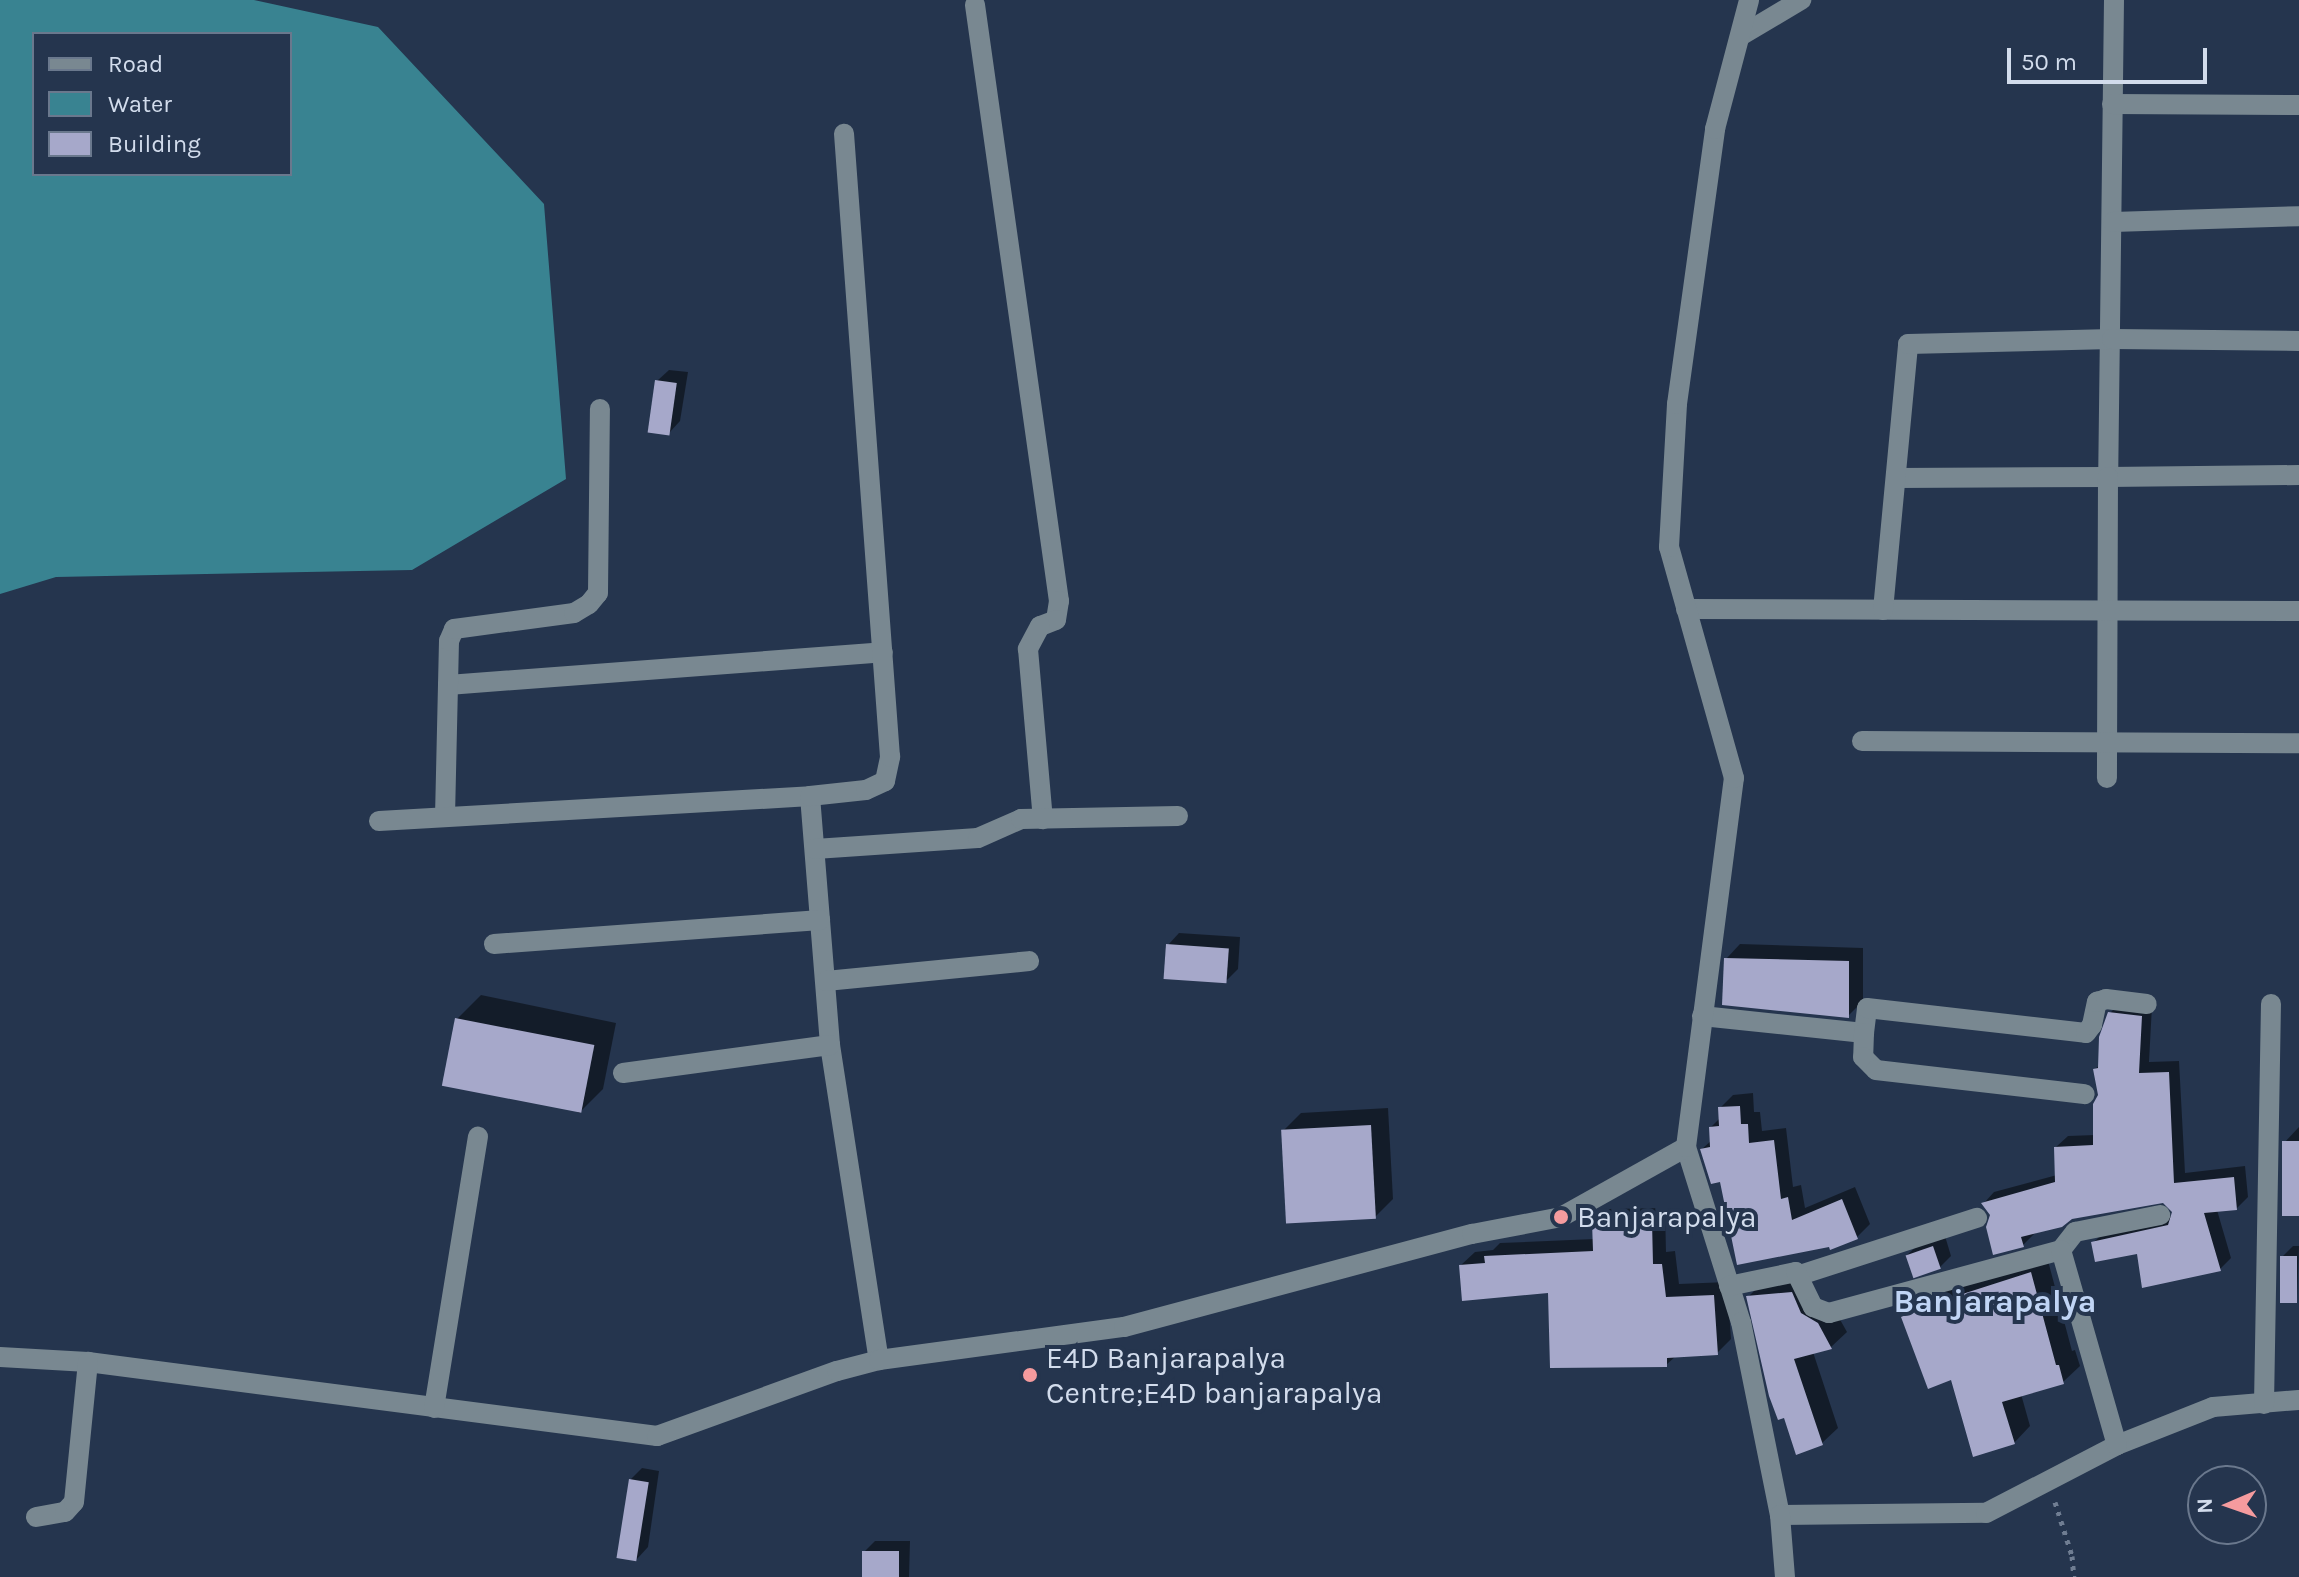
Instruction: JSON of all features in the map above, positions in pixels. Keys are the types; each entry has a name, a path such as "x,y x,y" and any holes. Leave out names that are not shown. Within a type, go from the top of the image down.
{"street":[{"path":"1749,0 1715,129 1677,404 1669,547 1734,778 1686,1147 1741,1322 1780,1515 1785,1577"},
{"path":"1742,35 1801,0"},
{"path":"2107,778 2114,0"},
{"path":"975,5 1059,601 1056,620 1040,626 1028,649 1043,819"},
{"path":"2112,104 2299,105"},
{"path":"379,821 810,796 866,790 885,781 890,757 844,134"},
{"path":"2113,222 2299,216"},
{"path":"1883,610 1908,344 2112,339 2299,341"},
{"path":"445,817 450,635 454,629 574,613 589,604 598,593 601,578 600,409"},
{"path":"1896,478 2299,475"},
{"path":"1686,609 2299,611"},
{"path":"448,685 883,652"},
{"path":"1862,741 2299,743"},
{"path":"810,796 830,1045 879,1360"},
{"path":"815,849 978,838 1013,821 1178,816"},
{"path":"494,944 820,920"},
{"path":"826,981 1029,961"},
{"path":"2085,1094 1876,1070 1863,1057 1867,1008 2086,1033 2092,1025 2097,1002 2106,999 2147,1004"},
{"path":"2264,1404 2271,1004"},
{"path":"1702,1016 1864,1033"},
{"path":"623,1073 830,1045"},
{"path":"434,1408 478,1137"},
{"path":"0,1357 88,1362 657,1436 837,1371 879,1360 1124,1327 1472,1234 1561,1217 1686,1147"},
{"path":"1800,1275 1813,1307 1829,1313 2061,1250 2075,1232 2160,1215"},
{"path":"1729,1286 1791,1271 1800,1275 1977,1218"},
{"path":"2061,1250 2117,1445"},
{"path":"36,1517 65,1512 74,1502 88,1362"},
{"path":"1780,1515 1986,1513 2117,1445 2213,1407 2299,1400"}],"path":[{"path":"2048,1482 2072,1556 2074,1577"}],"water":[{"path":"0,0 254,0 378,27 544,204 566,479 412,570 56,577 0,594"}],"building":[{"path":"655,380 677,383 669,436 648,432"},
{"path":"1166,944 1229,948 1226,983 1164,979"},
{"path":"1724,958 1849,961 1849,1018 1722,1005"},
{"path":"2108,1012 2142,1016 2139,1073 2169,1072 2174,1183 2234,1177 2237,1210 2204,1213 2221,1271 2142,1288 2137,1254 2095,1262 2091,1242 2168,1225 2172,1212 2163,1203 2072,1219 2062,1227 2021,1237 2024,1247 1993,1255 1986,1227 1990,1215 1981,1203 2055,1182 2054,1147 2093,1145 2093,1104 2098,1095 2093,1069 2098,1068 2099,1037"},
{"path":"455,1018 594,1045 581,1113 442,1086"},
{"path":"1740,1106 1741,1124 1748,1124 1749,1143 1774,1140 1781,1199 1788,1197 1792,1220 1842,1199 1858,1239 1830,1250 1829,1247 1737,1265 1720,1182 1711,1184 1700,1149 1710,1147 1709,1127 1719,1126 1718,1107"},
{"path":"1371,1125 1376,1219 1286,1224 1281,1130"},
{"path":"2282,1141 2299,1141 2299,1216 2282,1216"},
{"path":"1652,1221 1653,1264 1662,1264 1666,1297 1714,1295 1718,1355 1667,1358 1667,1367 1550,1368 1548,1293 1462,1301 1459,1265 1485,1263 1484,1256 1593,1251 1592,1222"},
{"path":"1933,1246 1941,1269 1913,1278 1906,1255"},
{"path":"2280,1256 2297,1256 2297,1303 2280,1303"},
{"path":"2031,1272 2064,1384 2002,1402 2015,1444 1973,1457 1951,1380 1928,1389 1901,1317 1923,1308 1921,1302 1949,1294 1950,1298"},
{"path":"1792,1292 1801,1313 1818,1323 1832,1349 1794,1359 1823,1445 1796,1455 1784,1418 1778,1420 1769,1396 1746,1296"},
{"path":"629,1479 649,1482 636,1561 616,1558"},
{"path":"862,1551 899,1551 899,1577 862,1577"}],"place":[{"name":"Banjarapalya","path":"1561,1217"},
{"name":"E4D Banjarapalya Centre;E4D banjarapalya","path":"1030,1375"}],"district":[{"name":"Banjarapalya","path":"1995,1302"}]}
